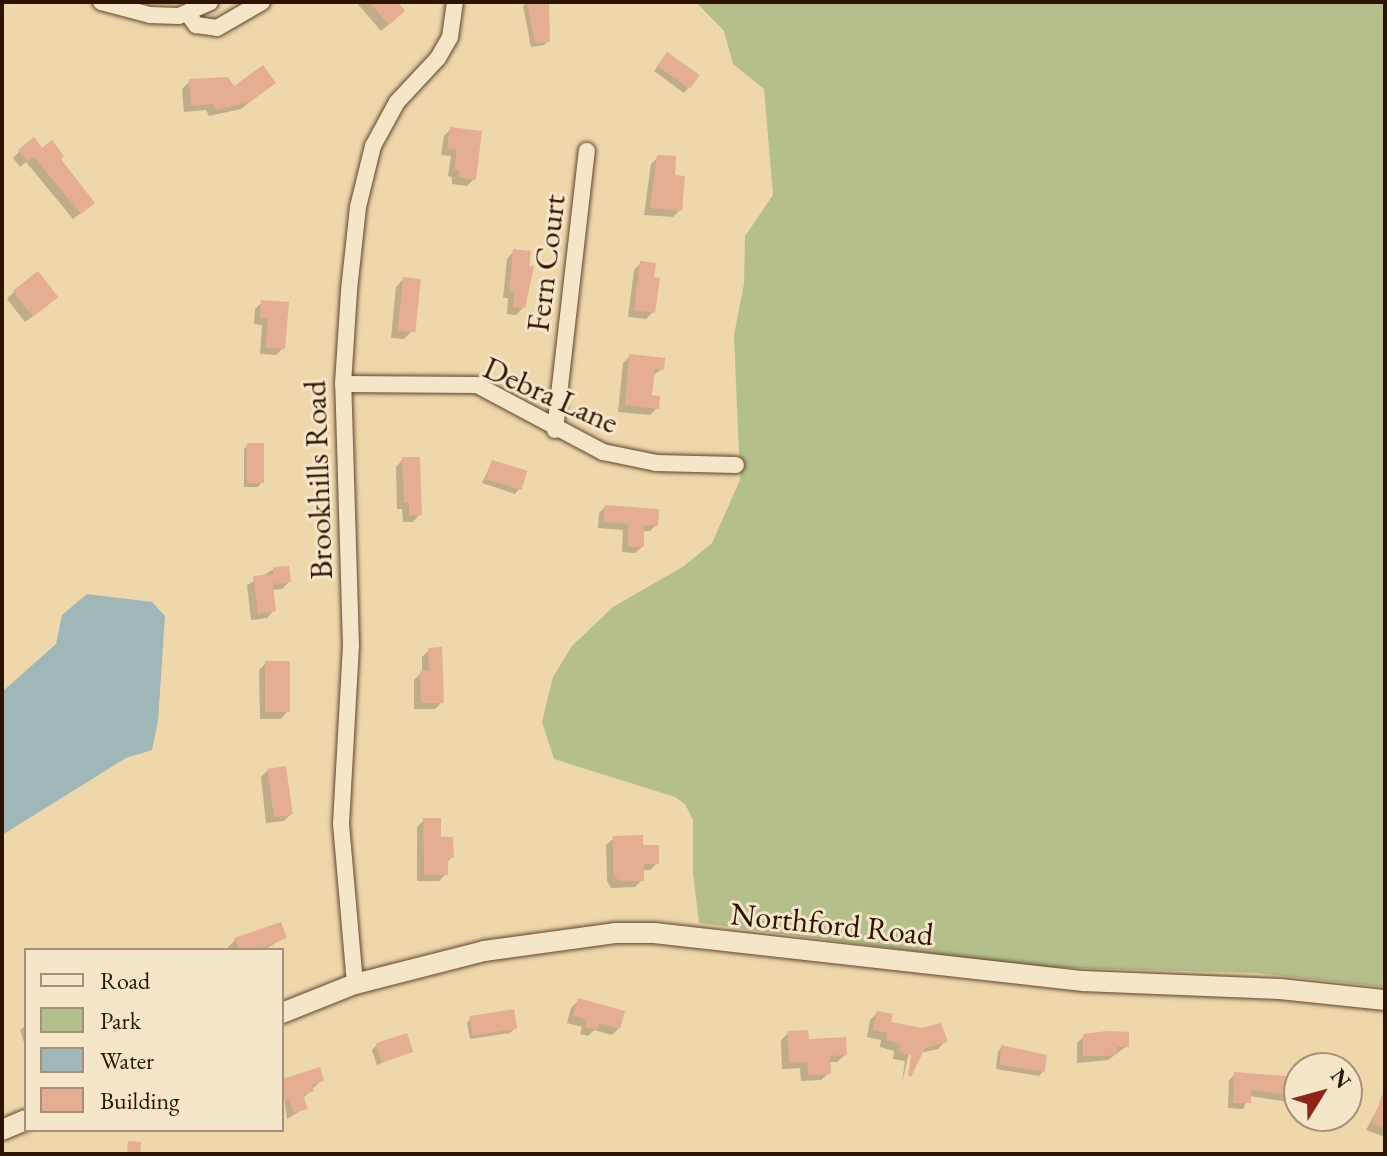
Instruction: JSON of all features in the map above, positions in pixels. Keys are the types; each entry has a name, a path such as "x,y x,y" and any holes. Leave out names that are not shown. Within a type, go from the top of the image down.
{"street":[{"path":"101,2 150,15 188,14 210,2"},
{"path":"188,14 196,25 217,28 262,2"},
{"name":"Brookhills Road","path":"355,984 341,824 351,646 343,384 358,207 369,159 383,123 438,58 450,37 455,2"},
{"name":"Fern Court","path":"555,430 587,151"},
{"name":"Debra Lane","path":"343,384 477,385 555,430 603,452 656,463 736,465"},
{"name":"Northford Road","path":"284,1012 355,984 484,951 570,937 654,933 1083,981 1280,989 1385,1000"},
{"path":"2,1130 24,1121"}],"green space":[{"path":"696,2 1385,2 1385,987 1257,973 1037,967 699,923 693,873 693,820 685,804 675,797 554,759 542,722 553,677 572,646 613,607 684,566 712,543 740,480 734,335 744,284 745,236 773,195 764,89 733,64 724,31"}],"water":[{"path":"87,594 152,602 165,616 158,721 152,750 126,758 2,835 2,692 56,644 62,615"}],"building":[{"path":"369,2 398,2 405,11 389,25"},
{"path":"527,2 549,2 550,42 535,43"},
{"path":"667,52 700,75 690,89 657,66"},
{"path":"263,65 276,83 250,102 216,110 213,104 191,106 189,79 228,77 234,86"},
{"path":"450,127 482,131 476,180 458,177 459,170 454,169 457,150 447,148"},
{"path":"34,137 42,148 52,140 64,156 61,159 95,203 81,214 34,157 28,162 18,150"},
{"path":"657,155 676,156 675,175 685,176 682,211 650,208"},
{"path":"513,249 531,251 529,266 534,266 525,308 513,307 514,292 509,291"},
{"path":"640,261 656,263 654,277 660,278 655,313 634,310"},
{"path":"38,271 58,297 33,317 13,291"},
{"path":"403,277 421,279 415,333 397,331"},
{"path":"261,300 289,302 285,349 266,348 268,318 260,318"},
{"path":"629,354 665,358 664,370 655,369 652,395 660,396 659,409 625,405"},
{"path":"247,443 264,443 264,483 247,483"},
{"path":"402,457 420,457 422,515 409,516 409,503 404,503"},
{"path":"492,460 527,471 522,490 486,479"},
{"path":"605,505 659,509 658,526 644,525 644,547 628,547 628,524 603,522"},
{"path":"289,566 291,582 273,584 276,611 258,614 253,576 273,574 273,567"},
{"path":"442,647 444,703 421,703 420,671 429,671 428,648"},
{"path":"265,661 290,661 290,712 265,712"},
{"path":"286,766 293,815 274,817 267,769"},
{"path":"423,818 441,818 441,837 453,837 454,858 448,858 448,875 424,875"},
{"path":"643,835 643,845 659,845 659,864 644,864 644,881 619,881 613,874 613,836"},
{"path":"281,922 287,938 262,948 238,948 234,938"},
{"path":"578,998 625,1011 620,1029 599,1023 597,1030 586,1027 587,1020 573,1016"},
{"path":"514,1009 517,1029 473,1036 470,1016"},
{"path":"877,1011 893,1014 891,1022 922,1028 941,1023 948,1042 925,1048 911,1077 908,1076 911,1055 899,1052 900,1044 886,1040 887,1033 873,1030"},
{"path":"808,1030 809,1039 846,1037 847,1055 830,1056 831,1074 808,1075 807,1062 789,1063 787,1031"},
{"path":"1129,1032 1129,1047 1117,1047 1117,1054 1107,1056 1083,1056 1083,1034"},
{"path":"407,1033 413,1052 382,1062 376,1043"},
{"path":"1001,1045 1047,1055 1045,1072 1000,1065"},
{"path":"320,1067 324,1081 312,1085 314,1091 303,1095 308,1109 294,1113 289,1099 284,1101 284,1078"},
{"path":"1234,1072 1283,1076 1283,1095 1251,1090 1251,1103 1233,1103"},
{"path":"1385,1090 1385,1128 1372,1123"},
{"path":"128,1141 141,1142 140,1154 127,1154"}]}
